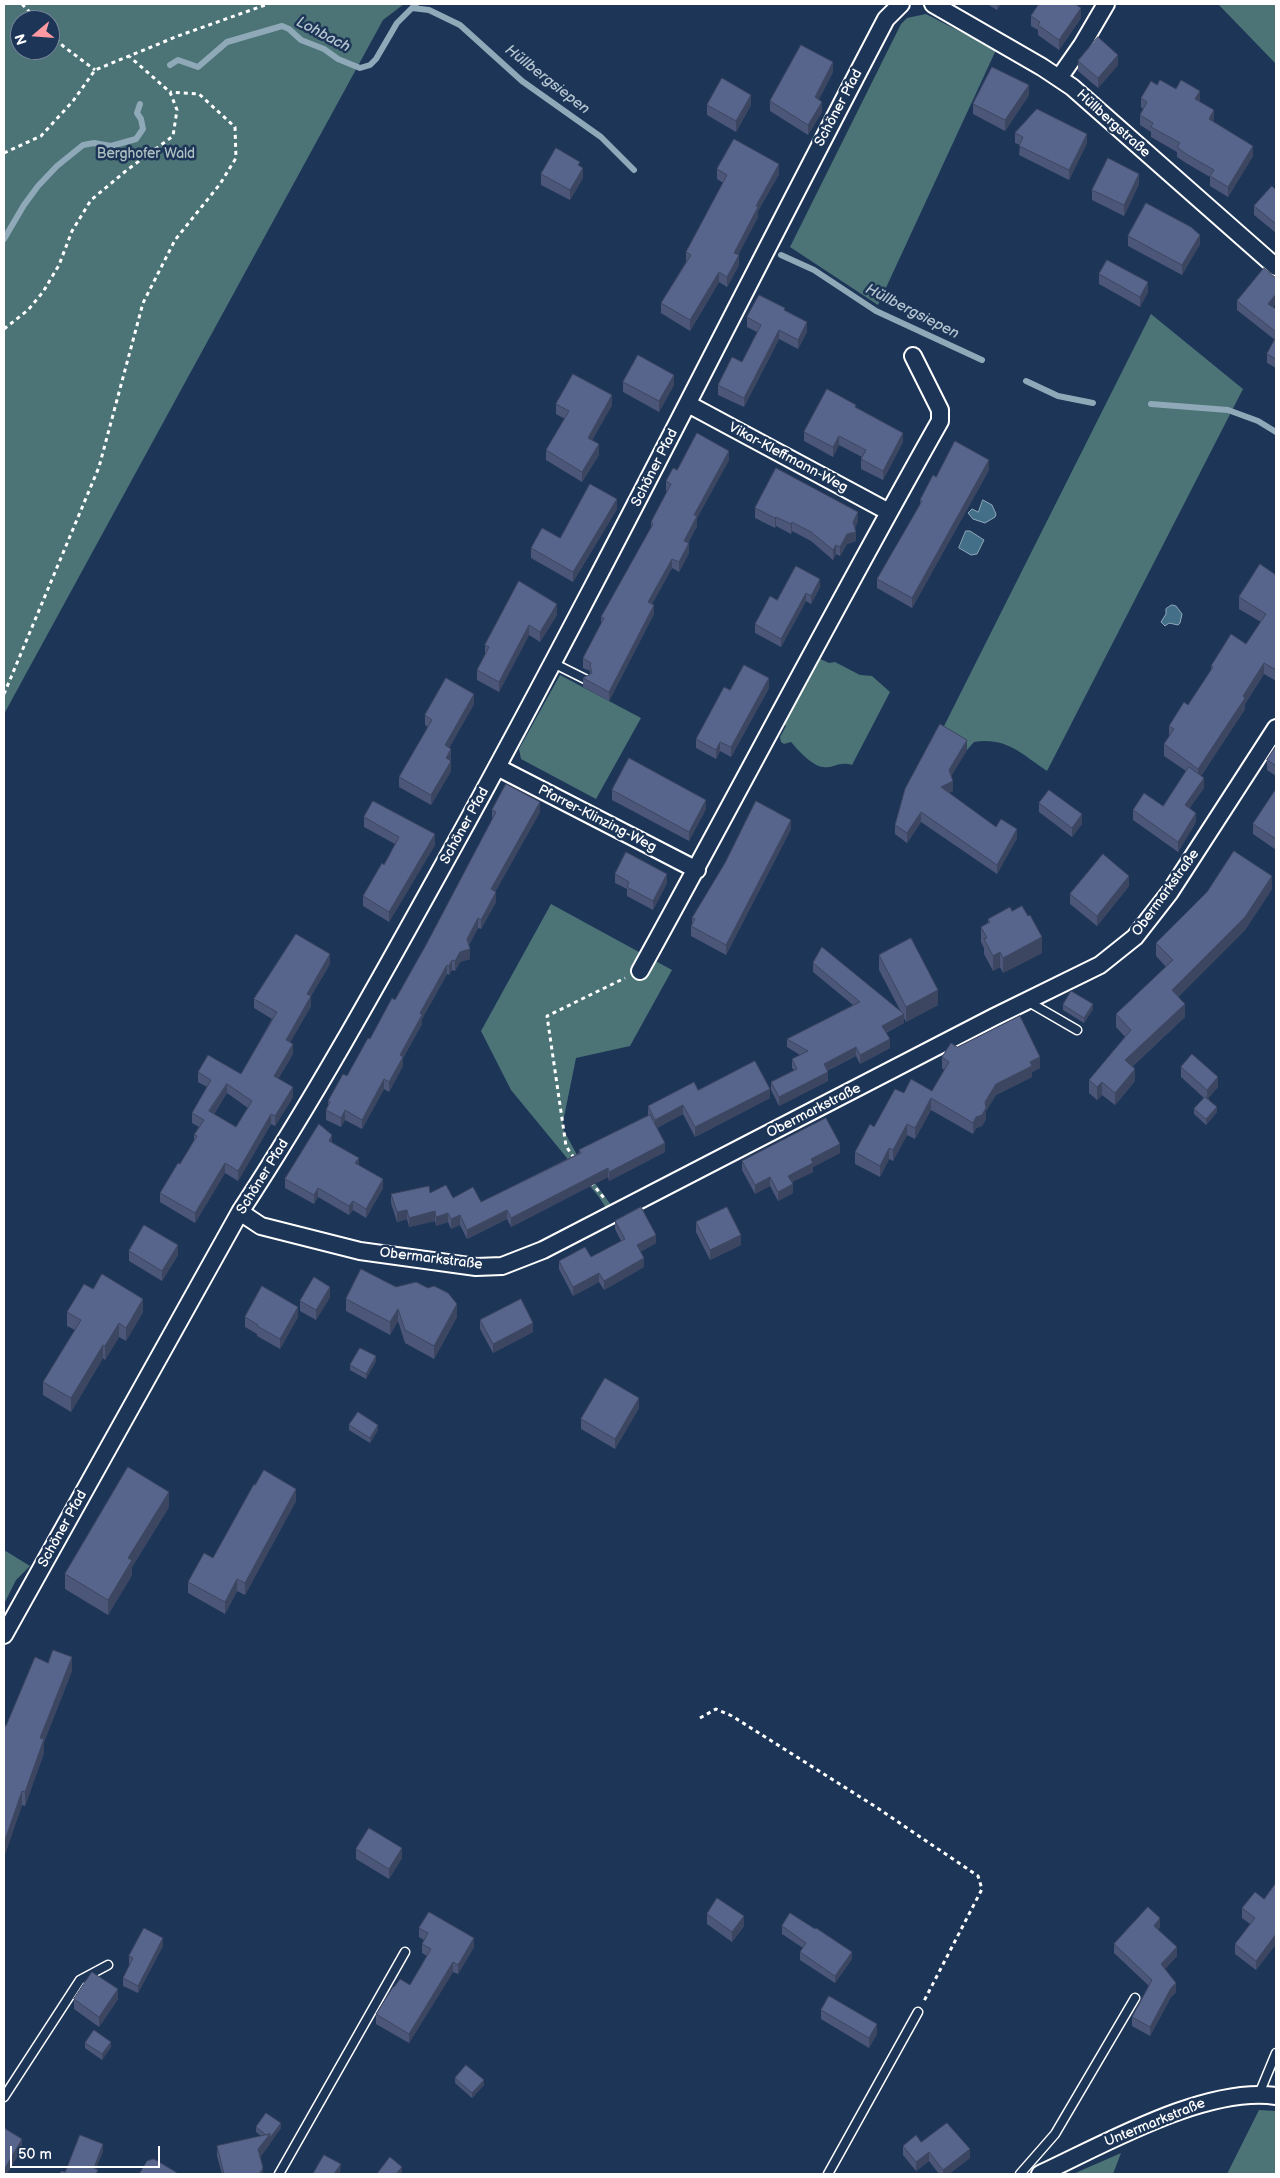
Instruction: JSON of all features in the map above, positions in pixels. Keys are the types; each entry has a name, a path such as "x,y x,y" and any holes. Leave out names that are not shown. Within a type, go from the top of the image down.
{"street":[{"name":"Schöner Pfad","path":"4,1636 240,1212 278,1153 420,907 497,767 688,404 776,228 886,19 901,4"},
{"name":"Hüllbergstraße","path":"934,4 1059,78 1093,105 1195,198 1276,268"},
{"path":"1059,78 1106,4"},
{"path":"640,971 697,870 888,512 940,421 941,416 913,356"},
{"name":"Vikar-Kleffmann-Weg","path":"688,404 888,512"},
{"name":"Obermarkstraße","path":"240,1212 261,1226 360,1251 476,1267 502,1266 543,1250 1026,1001 1100,965 1135,937 1170,892 1276,728"},
{"name":"Pfarrer-Klinzing-Weg","path":"497,767 697,870"},
{"name":"Untermarkstraße","path":"1040,2174 1136,2128 1214,2100 1259,2094 1276,2096"}],"lane":[{"path":"553,663 587,680"},
{"path":"1026,1001 1076,1030"},
{"path":"279,2174 405,1952"},
{"path":"4,2097 80,1980 108,1966"},
{"path":"1020,2174 1055,2134 1135,1998"},
{"path":"828,2174 918,2012"},
{"path":"1259,2094 1276,2053"}],"path":[{"path":"4,153 41,136 73,101 95,70 178,36 268,4"},
{"path":"60,43 95,70"},
{"path":"4,329 28,310 43,292 59,265 72,231 92,200 127,170 173,136 177,110 170,92 130,57"},
{"path":"4,694 99,467 143,303 175,240 220,184 236,158 235,127 199,94 170,92"},
{"path":"575,1160 566,1146 547,1016 640,971"},
{"path":"590,1180 613,1214"},
{"path":"700,1718 716,1710 732,1716 876,1807 978,1876 982,1889 918,2012"}],"green space":[{"name":"Berghofer Wald","path":"4,4 404,4 383,20 4,714"},
{"path":"1218,4 1276,4 1276,64"},
{"path":"926,14 996,50 878,305 790,247 901,24 907,18"},
{"path":"1151,314 1243,389 1047,771 1005,744 986,741 974,742 967,750 940,734"},
{"path":"816,657 829,663 835,662 860,675 872,676 890,692 852,765 819,766 814,764 791,742 784,744 781,742 780,737 786,726 781,722"},
{"path":"560,675 641,718 596,799 521,759 519,749"},
{"path":"551,904 672,970 630,1046 576,1058 562,1127 584,1168 611,1205 606,1208 511,1090 481,1031"},
{"path":"4,1550 30,1566 16,1580 4,1604"},
{"path":"1259,2110 1276,2111 1276,2174 1227,2174"},
{"path":"1121,2153 1113,2174 1073,2174"}],"water":[{"path":"983,500 992,505 996,514 995,517 985,523 973,519 968,513 972,509 978,512"},
{"path":"966,531 970,531 984,540 977,554 971,555 959,548"},
{"path":"1172,605 1176,606 1182,614 1180,623 1178,625 1169,623 1165,626 1161,622 1166,614 1166,609"}],"building":[{"path":"1039,4 1075,4 1081,8 1059,40 1038,25 1040,22 1031,16"},
{"path":"1098,37 1118,55 1098,78 1078,61"},
{"path":"801,45 833,62 815,97 822,102 808,125 770,101"},
{"path":"992,67 1029,85 1005,120 973,104"},
{"path":"722,78 751,95 736,121 707,105"},
{"path":"1160,80 1176,89 1181,80 1200,91 1195,99 1214,110 1209,119 1253,146 1228,187 1210,176 1214,170 1186,154 1177,147 1180,143 1151,127 1153,123 1140,115 1147,102 1141,98 1151,81 1157,85"},
{"path":"1037,109 1087,134 1069,170 1019,146 1023,137 1015,133"},
{"path":"734,139 779,164 756,206 758,207 734,253 739,255 727,277 719,272 690,320 661,303 691,255 686,252 727,175 717,169"},
{"path":"556,148 580,162 578,165 583,168 570,190 541,174"},
{"path":"1108,158 1139,174 1124,205 1092,190"},
{"path":"1272,186 1276,190 1276,224 1254,206"},
{"path":"1146,203 1191,227 1200,235 1182,265 1128,236"},
{"path":"1107,260 1148,282 1140,297 1099,274"},
{"path":"1264,268 1276,278 1276,294 1268,304 1276,309 1276,332 1237,301"},
{"path":"759,295 807,322 798,340 779,330 744,398 718,385 732,357 742,362 761,325 747,317"},
{"path":"1276,337 1276,359 1267,354"},
{"path":"638,355 674,375 659,401 623,382"},
{"path":"573,374 612,395 588,438 599,444 582,472 546,450 569,411 556,404"},
{"path":"827,389 856,405 855,407 903,433 883,471 861,459 866,450 839,436 833,447 804,432"},
{"path":"697,433 729,451 694,515 697,516 684,541 689,543 679,562 672,559 648,602 654,605 609,692 583,678 592,673 591,663 583,658 604,618 601,617 653,524 651,522 671,484 666,481 673,468 677,470"},
{"path":"955,441 989,460 912,598 877,579 922,501 920,500 933,475 936,477"},
{"path":"776,468 858,512 853,522 856,532 847,534 840,547 836,545 833,550 811,532 792,522 791,524 775,518 755,508"},
{"path":"590,484 617,499 573,572 531,548 542,528 560,538"},
{"path":"1260,564 1276,575 1276,670 1264,663 1243,696 1245,698 1198,769 1164,744 1174,729 1169,726 1184,702 1188,705 1213,667 1211,666 1231,634 1246,644 1266,614 1239,597"},
{"path":"796,566 820,579 811,596 806,593 781,639 755,624 770,596 777,600"},
{"path":"519,581 557,604 540,632 529,625 499,682 477,670 489,647 485,645"},
{"path":"744,665 769,678 731,747 720,742 716,750 696,739 724,687 730,690"},
{"path":"446,678 474,694 445,745 451,749 446,758 451,761 431,795 399,777 432,720 425,715"},
{"path":"940,724 967,740 949,770 953,781 941,787 996,827 1001,819 1017,829 997,865 921,812 907,833 895,825 905,789"},
{"path":"1276,746 1276,766 1267,760"},
{"path":"629,758 706,800 689,832 612,790"},
{"path":"1189,767 1204,778 1185,805 1196,813 1178,842 1133,810 1144,793 1163,806"},
{"path":"506,784 540,802 491,889 496,892 481,920 478,918 467,939 470,949 460,952 455,961 452,960 449,966 447,965 420,1013 422,1015 400,1055 403,1057 389,1082 384,1079 362,1120 345,1110 341,1118 326,1110 330,1102 328,1101 343,1074 347,1076 368,1038 370,1039 392,998 395,1000 426,945 496,812 492,810"},
{"path":"1276,789 1276,839 1253,824"},
{"path":"1049,790 1082,814 1072,828 1039,803"},
{"path":"373,801 435,834 389,912 363,896 382,863 384,865 399,837 364,817"},
{"path":"756,801 791,820 726,945 691,926 695,919 692,918 725,863"},
{"path":"1234,851 1272,876 1245,917 1172,990 1185,1004 1125,1060 1135,1069 1115,1093 1102,1082 1097,1087 1089,1080 1131,1030 1116,1014 1173,960 1156,943 1207,892"},
{"path":"626,852 667,874 653,901 627,887 629,882 615,874"},
{"path":"1103,854 1129,876 1097,916 1070,894"},
{"path":"1022,906 1028,916 1030,915 1042,937 1003,958 1000,952 993,956 984,939 987,938 981,927 990,922 988,919 1010,907 1012,911"},
{"path":"296,934 330,954 307,994 311,996 286,1040 293,1044 274,1076 293,1087 275,1116 271,1114 238,1171 225,1163 195,1213 160,1193 197,1136 194,1135 204,1120 192,1113 211,1080 198,1072 208,1055 241,1074 277,1012 254,999","holes":["227,1084 252,1101 236,1127 209,1111"]},
{"path":"911,938 938,990 906,1007 879,955"},
{"path":"822,947 904,1014 882,1026 890,1039 860,1055 856,1047 824,1064 828,1072 779,1097 771,1082 797,1069 792,1059 808,1051 787,1039 860,1002 813,963"},
{"path":"1071,991 1093,1004 1084,1018 1063,1005"},
{"path":"1020,1016 1040,1057 1030,1062 1032,1066 996,1084 985,1102 986,1108 982,1115 976,1117 973,1123 931,1098 915,1128 907,1124 893,1150 889,1148 880,1166 855,1152 870,1124 874,1127 895,1089 904,1093 911,1079 932,1091 949,1062 942,1057 951,1043 957,1047"},
{"path":"1192,1054 1218,1077 1207,1090 1181,1067"},
{"path":"755,1061 770,1089 695,1127 683,1105 655,1120 648,1106 694,1082 698,1090"},
{"path":"1205,1097 1217,1107 1206,1119 1194,1109"},
{"path":"650,1115 665,1143 609,1172 608,1168 511,1218 507,1210 467,1230 460,1215 451,1219 448,1213 436,1217 435,1211 409,1218 407,1210 397,1212 391,1194 429,1186 430,1193 446,1185 453,1198 473,1187 481,1202 581,1153 579,1150"},
{"path":"826,1118 840,1144 811,1159 813,1163 788,1176 793,1184 778,1192 770,1177 755,1185 742,1161"},
{"path":"319,1124 332,1135 329,1141 359,1158 355,1163 383,1179 366,1209 353,1201 349,1206 318,1188 314,1195 285,1179"},
{"path":"641,1207 656,1235 637,1245 644,1258 604,1281 599,1273 573,1287 559,1261 585,1247 591,1257 625,1239 615,1221"},
{"path":"727,1207 741,1235 710,1250 696,1222"},
{"path":"144,1225 178,1245 162,1271 129,1251"},
{"path":"361,1269 396,1287 416,1282 428,1288 434,1286 448,1293 457,1304 434,1346 405,1330 398,1309 390,1322 346,1299"},
{"path":"102,1274 143,1299 126,1328 119,1323 105,1346 103,1345 71,1398 43,1382 81,1320 67,1312 84,1284 93,1289"},
{"path":"314,1277 330,1287 316,1310 300,1301"},
{"path":"262,1286 298,1307 280,1339 245,1317"},
{"path":"521,1299 533,1323 493,1344 480,1320"},
{"path":"360,1348 376,1356 366,1374 350,1365"},
{"path":"605,1378 639,1398 615,1439 581,1419"},
{"path":"358,1412 378,1425 370,1438 349,1425"},
{"path":"128,1467 169,1492 128,1558 132,1560 108,1600 65,1574"},
{"path":"264,1470 296,1489 245,1583 237,1579 225,1602 188,1582 204,1553 213,1558 254,1484"},
{"path":"53,1650 72,1657 40,1738 44,1739 25,1792 22,1791 4,1843 4,1725 6,1726 35,1657 48,1663"},
{"path":"369,1828 402,1848 389,1869 356,1849"},
{"path":"1276,1883 1276,1934 1256,1961 1235,1944 1255,1918 1242,1908 1255,1892 1264,1899"},
{"path":"717,1898 744,1916 732,1932 707,1914"},
{"path":"1148,1907 1160,1918 1154,1926 1177,1947 1161,1964 1176,1983 1171,1988 1150,2027 1132,2017 1152,1980 1114,1944"},
{"path":"429,1912 474,1938 458,1965 453,1962 409,2034 376,2014 400,1979 410,1985 431,1949 422,1944 428,1933 419,1928"},
{"path":"790,1913 852,1952 835,1976 800,1952 806,1943 782,1926"},
{"path":"144,1928 163,1938 138,1986 123,1978 133,1958 129,1956"},
{"path":"92,1972 118,1989 99,2017 74,1999"},
{"path":"829,1996 877,2024 869,2038 821,2010"},
{"path":"94,2030 111,2042 102,2054 85,2043"},
{"path":"466,2065 484,2080 472,2093 455,2078"},
{"path":"266,2113 281,2123 270,2138 270,2134 266,2135 256,2127"},
{"path":"947,2123 970,2149 943,2170 929,2152 916,2162 903,2146 916,2135 921,2142"},
{"path":"4,2128 22,2139 4,2170"},
{"path":"270,2134 258,2149 263,2168 259,2174 224,2174 217,2146"},
{"path":"80,2135 103,2144 94,2168 98,2170 96,2174 60,2174 61,2171 65,2172"},
{"path":"324,2155 341,2164 334,2174 313,2174"},
{"path":"390,2157 402,2167 396,2174 377,2174"},
{"path":"154,2159 179,2174 139,2174 147,2161"}],"waterway":[{"name":"Lohbach","path":"170,65 178,60 198,67 227,42 282,26 289,29 301,40 324,49 338,59 360,68 370,65 376,59 397,23 416,4"},
{"name":"Hüllbergsiepen","path":"412,8 429,10 460,25 522,81 601,137 634,170"},
{"name":"Lohbach","path":"4,239 24,205 38,186 57,166 83,145 94,143 111,146 136,139 143,129 141,119 137,113 140,104"},
{"name":"Hüllbergsiepen","path":"781,255 814,270 876,311 982,360"},
{"name":"Hüllbergsiepen","path":"1026,381 1058,396 1093,403"},
{"name":"Hüllbergsiepen","path":"1151,404 1228,410 1258,421 1276,432"}]}
